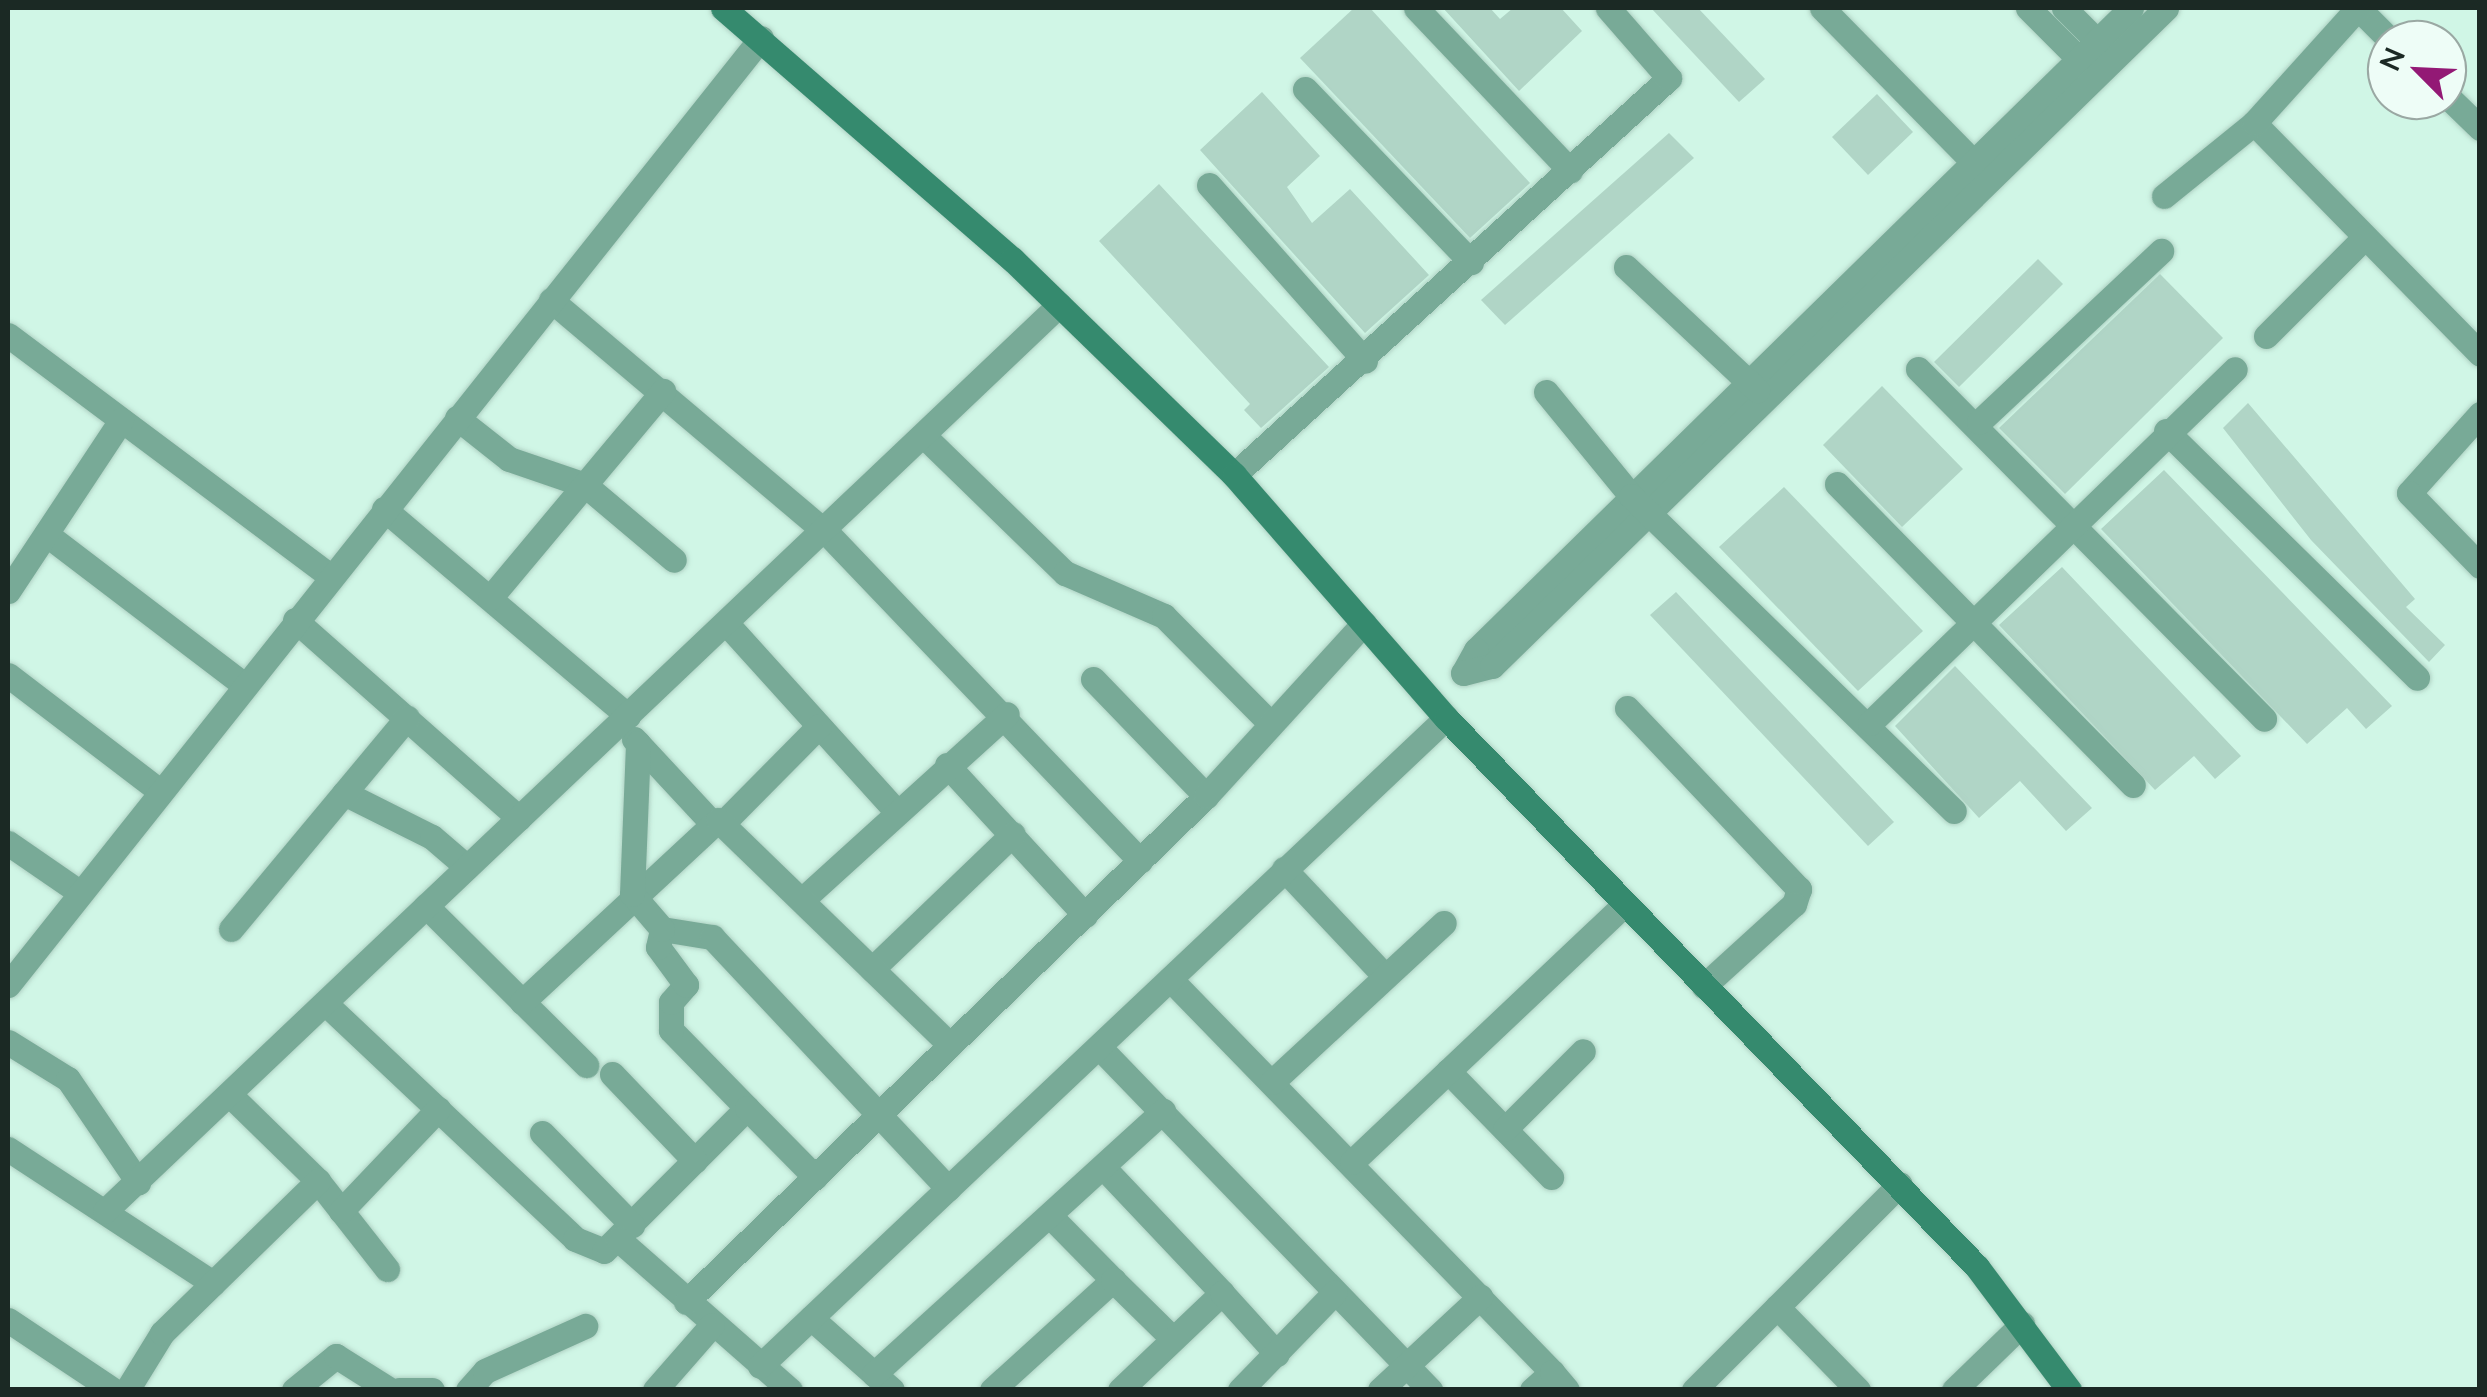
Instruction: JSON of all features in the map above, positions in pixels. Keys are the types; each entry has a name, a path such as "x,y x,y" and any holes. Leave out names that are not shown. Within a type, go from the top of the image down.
{"street":[{"path":"722,8 761,38 1058,305 1234,474 1446,718 1900,1184 2022,1324 2070,1390"},
{"path":"1416,8 1570,170"},
{"path":"1234,474 1365,361 1670,78 1608,8"},
{"path":"1822,8 1983,171"},
{"path":"2028,8 2093,54"},
{"path":"2064,8 2093,54"},
{"path":"1429,697 1462,673 1631,496 1757,390 1983,171 2093,54 2130,8"},
{"path":"2093,54 2166,8"},
{"path":"2164,196 2254,123 2358,8"},
{"path":"8,987 75,889 761,38"},
{"path":"1305,89 1471,262"},
{"path":"2254,123 2480,354"},
{"path":"1210,185 1365,361"},
{"path":"2266,336 2364,238"},
{"path":"1979,422 2161,251"},
{"path":"1626,267 1757,390"},
{"path":"551,300 828,534 1007,714 1140,860"},
{"path":"105,1212 232,1097 519,818 828,534 1058,305"},
{"path":"8,335 330,576"},
{"path":"1870,723 1968,620 2235,368"},
{"path":"1918,369 1979,422 2264,719"},
{"path":"1462,673 1492,666 1653,514 1757,390"},
{"path":"490,598 663,391"},
{"path":"1546,392 1631,496 1870,723 1954,810"},
{"path":"2480,414 2409,492 2480,566"},
{"path":"457,418 509,459 585,485 674,560"},
{"path":"8,592 122,420"},
{"path":"2166,431 2417,678"},
{"path":"926,438 1065,574 1164,616 1267,720"},
{"path":"1837,484 2133,785"},
{"path":"384,509 625,719 638,744 803,899 950,1045"},
{"path":"46,534 243,684"},
{"path":"295,620 519,818"},
{"path":"686,1302 1206,796 1267,720 1364,623"},
{"path":"727,624 894,810"},
{"path":"8,674 157,789"},
{"path":"1093,678 1206,796"},
{"path":"1627,708 1798,889 1794,904 1704,986"},
{"path":"803,899 894,810 1007,714"},
{"path":"231,929 407,718"},
{"path":"760,1366 1446,718"},
{"path":"522,1002 632,894 718,822 820,726"},
{"path":"638,744 632,894 662,929 712,937 948,1188"},
{"path":"947,765 1084,914"},
{"path":"344,793 432,837 467,867"},
{"path":"872,969 1013,834"},
{"path":"8,843 75,889"},
{"path":"1284,869 1385,976"},
{"path":"1352,1162 1624,905"},
{"path":"426,906 586,1065"},
{"path":"1272,1082 1444,923"},
{"path":"662,929 658,947 686,985 671,1002 672,1030 816,1177"},
{"path":"1170,979 1480,1297 1551,1384"},
{"path":"326,1004 575,1239 604,1251 747,1108"},
{"path":"8,1042 68,1079 138,1182"},
{"path":"1100,1047 1430,1390"},
{"path":"1505,1129 1583,1051"},
{"path":"1448,1071 1551,1177"},
{"path":"612,1074 695,1161"},
{"path":"232,1097 318,1181 388,1269"},
{"path":"341,1211 438,1109"},
{"path":"811,1318 883,1381 1162,1111"},
{"path":"542,1133 686,1302 790,1390"},
{"path":"8,1150 213,1283"},
{"path":"1103,1167 1277,1354"},
{"path":"127,1390 162,1333 318,1181"},
{"path":"1694,1390 1900,1184"},
{"path":"1050,1216 1172,1338"},
{"path":"992,1390 1113,1280"},
{"path":"1240,1390 1335,1292"},
{"path":"1120,1390 1222,1293"},
{"path":"1380,1390 1480,1297"},
{"path":"1778,1306 1858,1390"},
{"path":"8,1320 113,1390"},
{"path":"1954,1390 2022,1324"},
{"path":"655,1390 712,1325"},
{"path":"468,1390 485,1372 585,1326"},
{"path":"294,1390 336,1356 390,1390"},
{"path":"399,1390 432,1390"}],"building":[{"path":"1354,8 1370,8 1530,183 1470,238 1300,58"},
{"path":"1443,8 1490,8 1500,19 1513,8 1561,8 1582,31 1519,91"},
{"path":"1651,8 1698,8 1765,79 1739,102"},
{"path":"1262,92 1320,156 1287,187 1312,223 1350,189 1429,275 1365,333 1200,150"},
{"path":"1877,94 1913,132 1868,175 1832,137"},
{"path":"1669,133 1694,158 1505,325 1481,300"},
{"path":"1159,184 1329,367 1261,428 1244,410 1250,404 1099,241"},
{"path":"2038,259 2063,284 1959,387 1934,362"},
{"path":"2160,274 2223,338 2065,494 1999,428"},
{"path":"1882,386 1963,469 1902,527 1823,445"},
{"path":"2248,403 2415,599 2406,607 2445,645 2429,662 2311,540 2223,428"},
{"path":"2164,470 2392,706 2366,729 2347,708 2307,744 2101,529"},
{"path":"1784,487 1923,631 1858,691 1719,547"},
{"path":"2062,567 2241,756 2215,779 2194,756 2155,790 1999,625"},
{"path":"1676,592 1894,822 1868,846 1650,615"},
{"path":"1955,666 2092,808 2066,831 2020,781 1979,818 1895,726"}]}
